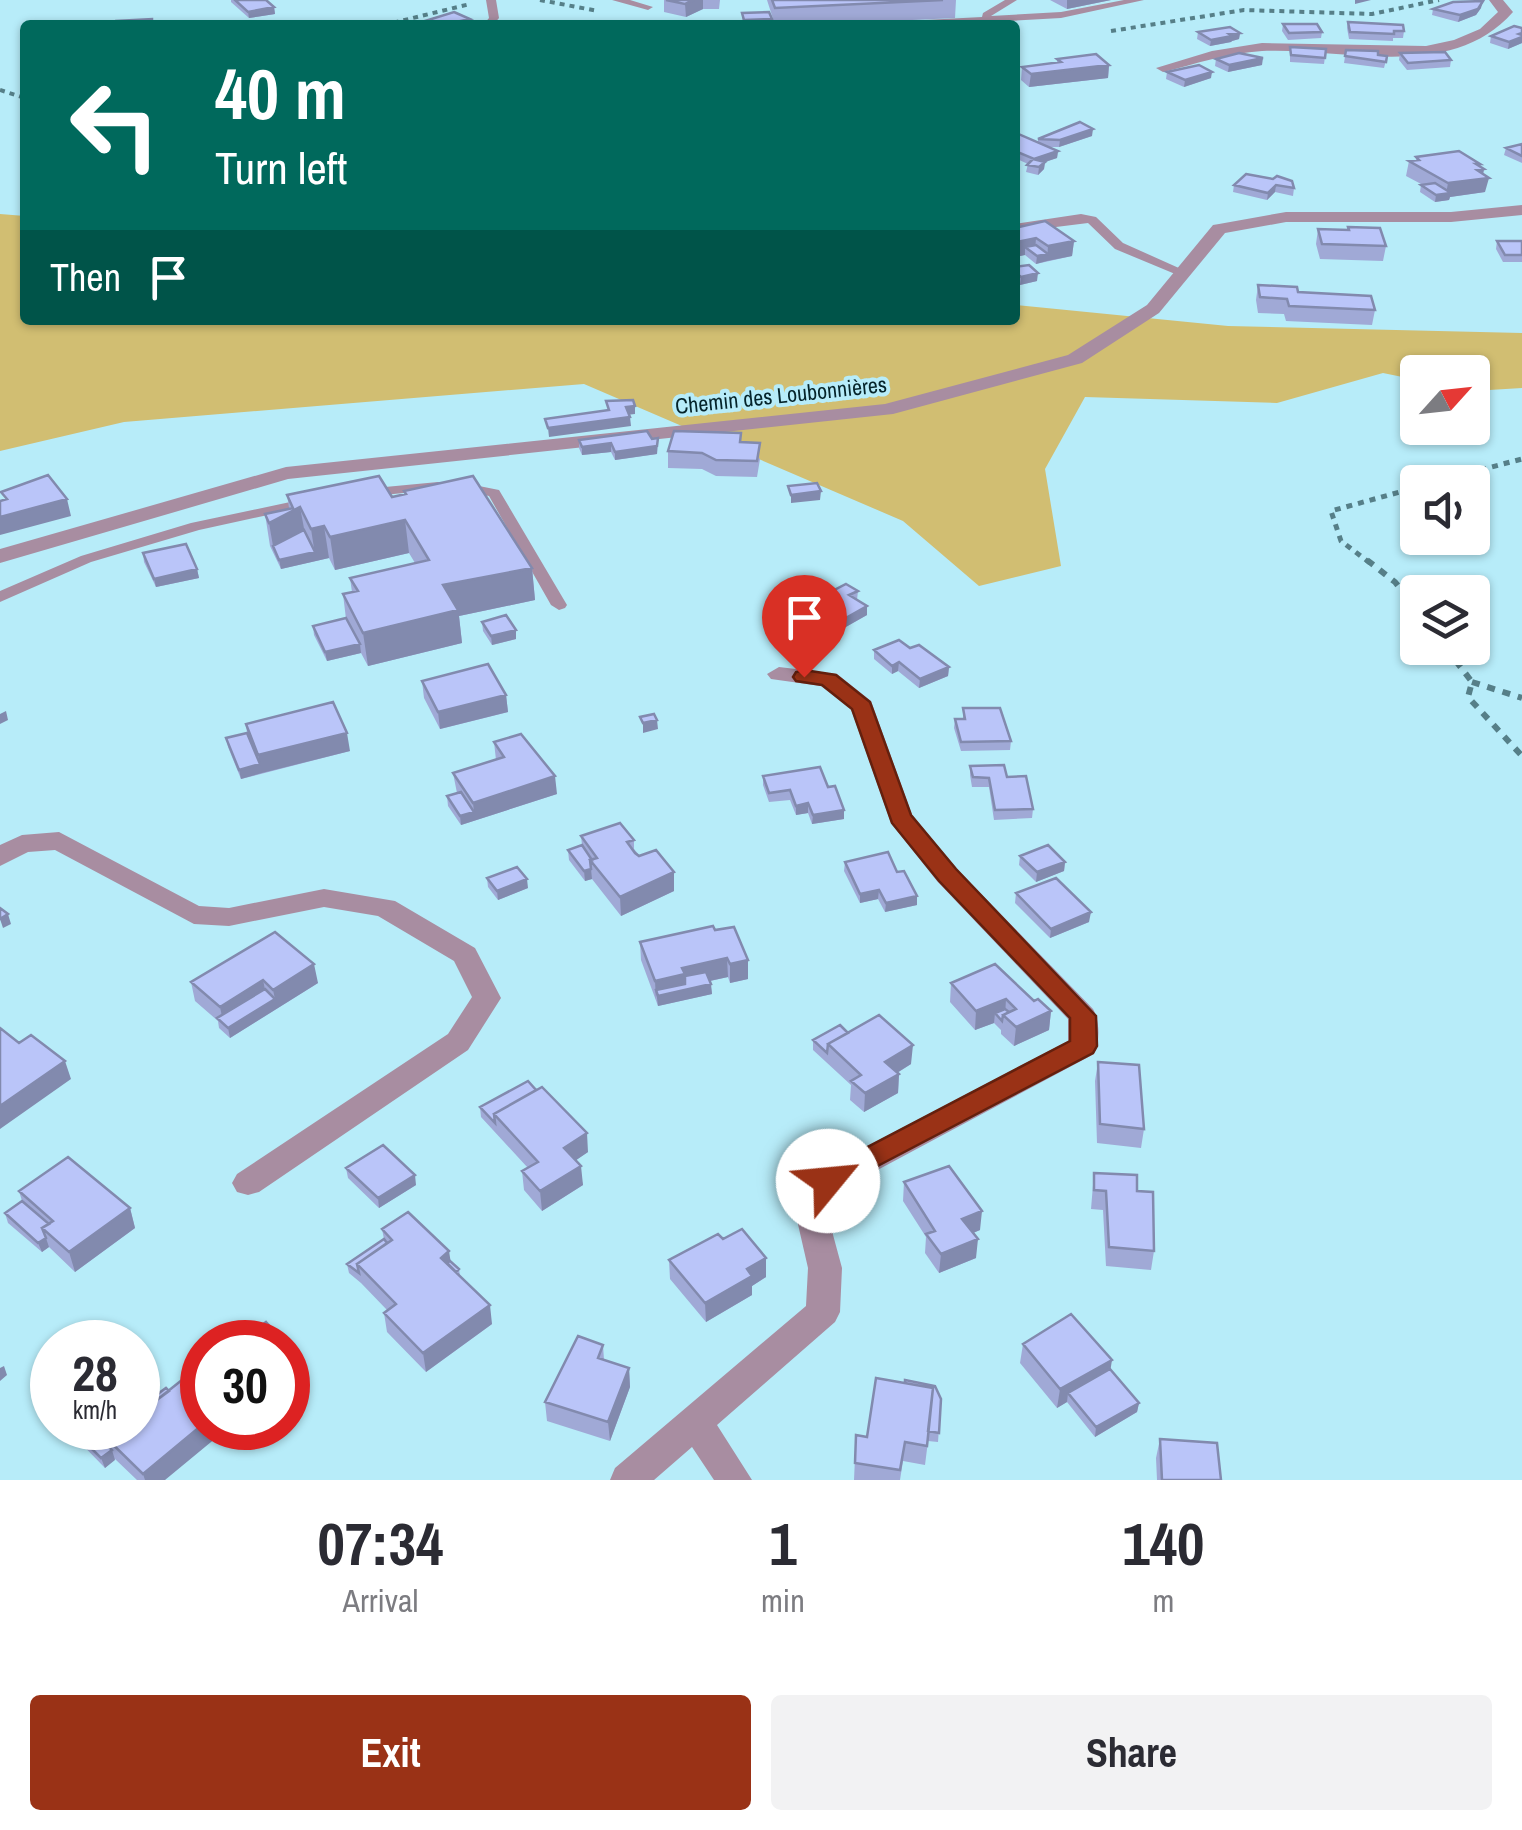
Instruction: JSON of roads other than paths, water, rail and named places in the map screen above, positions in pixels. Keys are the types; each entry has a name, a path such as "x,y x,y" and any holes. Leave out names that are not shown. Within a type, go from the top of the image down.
{"street":[{"path":"1163,68 1258,47 1303,45 1396,54 1423,50 1461,41 1499,21 1506,12 1496,0"},
{"name":"Chemin des Loubonnières","path":"0,556 286,474 903,406 1075,359 1153,308 1219,229 1286,217 1451,217 1522,210"},
{"path":"628,1480 823,1312 825,1268 813,1220 828,1181 1083,1046 1083,1016 947,875 900,818 862,706 828,679 779,674"},
{"path":"0,857 22,844 58,842 194,915 229,917 324,898 385,908 465,956 487,998 458,1042 248,1183"},
{"path":"694,1422 734,1480"}],"lane":[{"path":"617,0 648,7"},
{"path":"1012,0 990,10 988,20 1061,16 1139,0"},
{"path":"1020,227 1092,220 1119,246 1184,273"},
{"path":"338,496 453,485 494,494 559,605"},
{"path":"0,597 86,558 196,526 320,500"}]}
